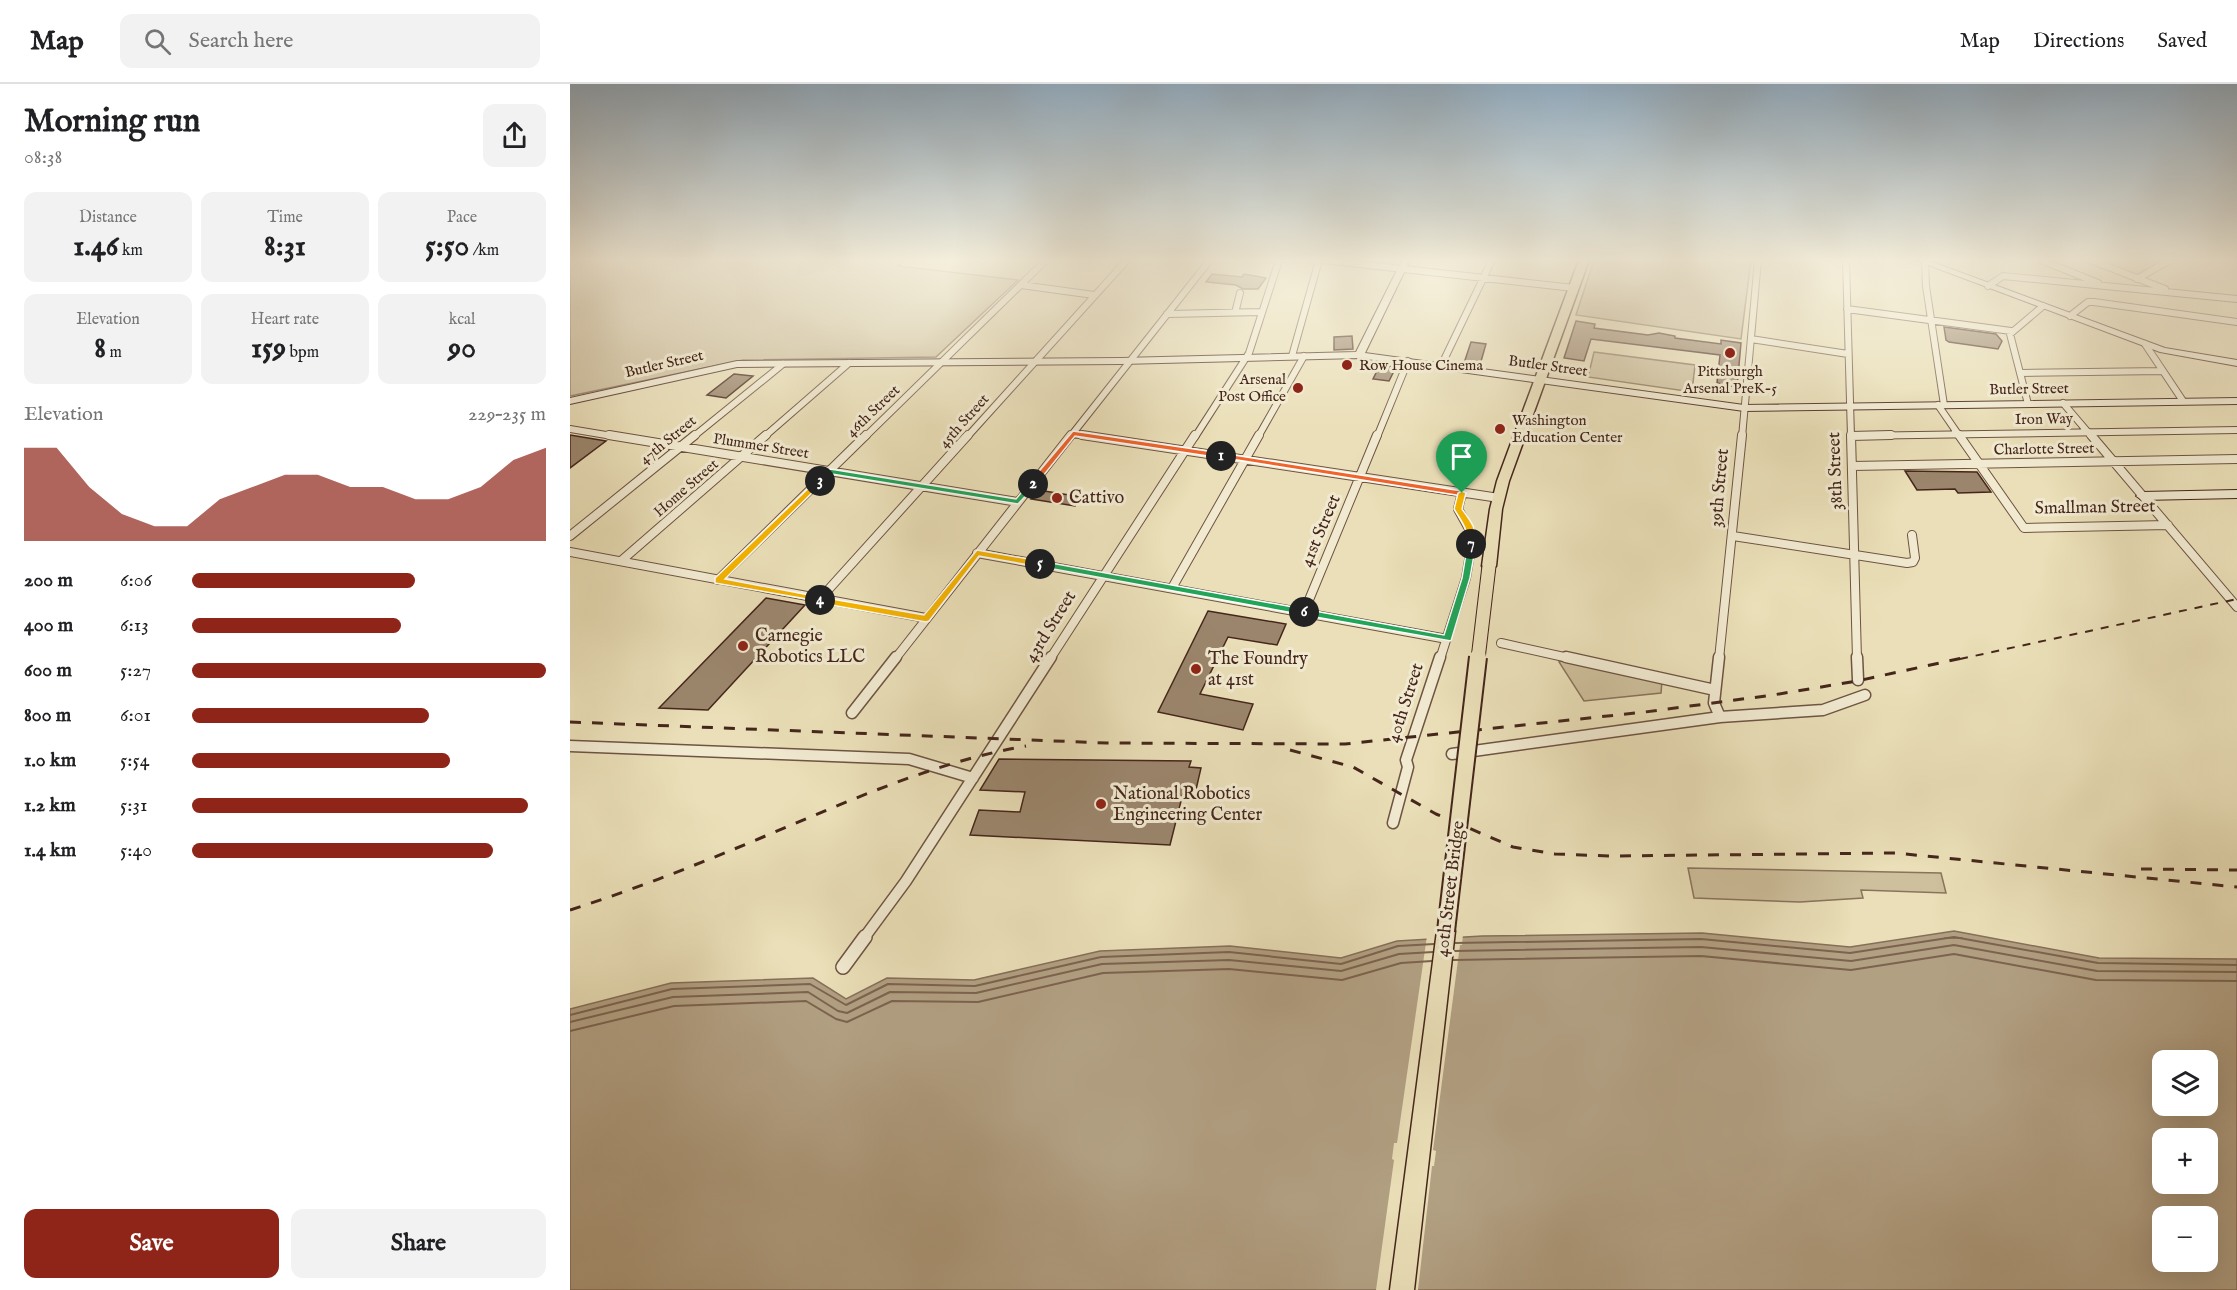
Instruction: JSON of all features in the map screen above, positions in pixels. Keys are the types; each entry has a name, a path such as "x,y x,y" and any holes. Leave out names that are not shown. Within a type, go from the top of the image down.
{"main road":[{"path":"1359,355 1378,316"},
{"path":"1500,494 1564,316"},
{"path":"2071,316 2145,344 2180,354 2237,363"},
{"name":"Butler Street","path":"570,401 725,366 1130,361 1359,355 1744,408 2237,400"},
{"name":"40th Street Bridge","path":"1402,1290 1488,566 1500,494"},
{"name":"Smallman Street","path":"2142,496 2237,494"}],"street":[{"name":"46th Street","path":"718,580 989,316"},
{"name":"45th Street","path":"819,600 1076,316"},
{"path":"852,713 1165,316"},
{"name":"43rd Street","path":"843,967 906,881 1246,357 1260,316"},
{"path":"1292,356 1304,316"},
{"path":"1441,366 1465,316"},
{"name":"39th Street","path":"1720,717 1714,703 1715,690 1733,536 1753,316"},
{"name":"38th Street","path":"1846,316 1858,680"},
{"path":"1903,316 2011,331 2030,316"},
{"path":"1931,316 1941,405 1979,464"},
{"path":"2196,316 2237,322"},
{"path":"2011,331 2028,404"},
{"path":"1751,339 1848,354"},
{"path":"2145,344 2183,401"},
{"path":"1172,588 1304,356"},
{"name":"41st Street","path":"1304,612 1408,362"},
{"name":"Home Street","path":"621,561 849,363"},
{"name":"47th Street","path":"570,536 783,364"},
{"path":"2020,372 2162,371"},
{"path":"2063,403 2237,607"},
{"name":"Plummer Street","path":"570,429 1018,502"},
{"name":"Iron Way","path":"1851,435 2237,430"},
{"path":"1073,434 1462,493 1500,494"},
{"name":"Charlotte Street","path":"1852,466 2237,459"},
{"name":"Smallman Street","path":"1979,464 2024,528 2168,525"},
{"name":"40th Street","path":"1393,823 1408,767 1406,760 1417,723 1448,639 1466,578 1473,536 1458,509 1462,493"},
{"path":"1733,536 1913,562 1915,558 1912,535"},
{"path":"570,552 819,600 926,618"},
{"path":"977,553 1448,639"},
{"path":"1501,643 1715,690"},
{"path":"1452,754 1720,717 1823,710 1865,695"},
{"path":"570,746 909,759 973,778"}],"shaded area":[{"path":"570,316 979,316 936,357 743,360 570,396"},
{"path":"1585,316 1744,316 1741,339"},
{"path":"1594,352 1695,365 1692,392 1588,377"},
{"path":"1567,659 1662,681 1661,693 1584,701 1559,662"},
{"path":"1688,868 1941,873 1946,893 1861,890 1863,898 1800,902 1694,898"}],"water":[{"path":"1954,931 2099,958 2237,959 2237,1290 570,1290 570,1009 671,983 813,978 846,999 887,978 974,980 1100,951 1230,946 1341,958 1397,941 1482,936 1702,933 1850,947"}],"pier":[{"path":"1463,934 1433,1150 1436,1151 1434,1166 1432,1166 1418,1290 1376,1290 1394,1160 1392,1159 1394,1143 1397,1143 1427,936"}],"building":[{"path":"1576,321 1595,324 1594,328 1648,335 1659,333 1675,336 1675,338 1721,344 1721,340 1741,343 1737,387 1717,383 1720,355 1591,339 1584,361 1564,358"},
{"path":"1944,327 1996,334 2002,341 1998,349 1949,342 1946,340"},
{"path":"1352,336 1353,349 1334,350 1334,337"},
{"path":"1471,342 1486,344 1480,365 1464,363"},
{"path":"1380,365 1396,367 1389,381 1373,379"},
{"path":"734,374 753,376 726,398 707,395"},
{"path":"570,435 606,441 570,468"},
{"path":"1905,471 1977,472 1991,492 1958,493 1955,489 1917,490"},
{"name":"Cattivo","path":"1038,490 1082,497 1075,506 1031,499"},
{"name":"Carnegie Robotics LLC","path":"766,598 805,605 708,710 659,708"},
{"name":"The Foundry at 41st","path":"1208,611 1286,624 1277,645 1228,637 1200,694 1253,704 1243,730 1158,712"},
{"name":"National Robotics Engineering Center","path":"999,759 1191,761 1189,767 1201,768 1195,794 1183,793 1170,845 970,835 979,810 1020,812 1025,792 980,790"}],"railway":[{"path":"1960,659 2237,599"},
{"path":"570,722 1107,743 1345,744 1645,712 1773,695 1857,681 1967,657"},
{"path":"570,910 619,894 925,772 1026,746"},
{"path":"1290,750 1353,767 1436,814 1513,847 1555,854 1611,856 1895,853 2237,887"},
{"path":"2141,869 2237,870"}],"place":[{"name":"Pittsburgh Arsenal PreK-5","path":"1730,353"},
{"name":"Row House Cinema","path":"1347,365"},
{"name":"Arsenal Post Office","path":"1298,388"},
{"name":"Washington Education Center","path":"1500,429"},
{"name":"Cattivo","path":"1057,498"},
{"name":"Carnegie Robotics LLC","path":"743,646"},
{"name":"The Foundry at 41st","path":"1196,669"},
{"name":"National Robotics Engineering Center","path":"1101,804"}],"route":[{"path":"1073,434 1462,493 1458,509 1473,536 1466,578 1448,639 977,553 926,618 718,580 830,471 1018,502 1073,434"}]}
